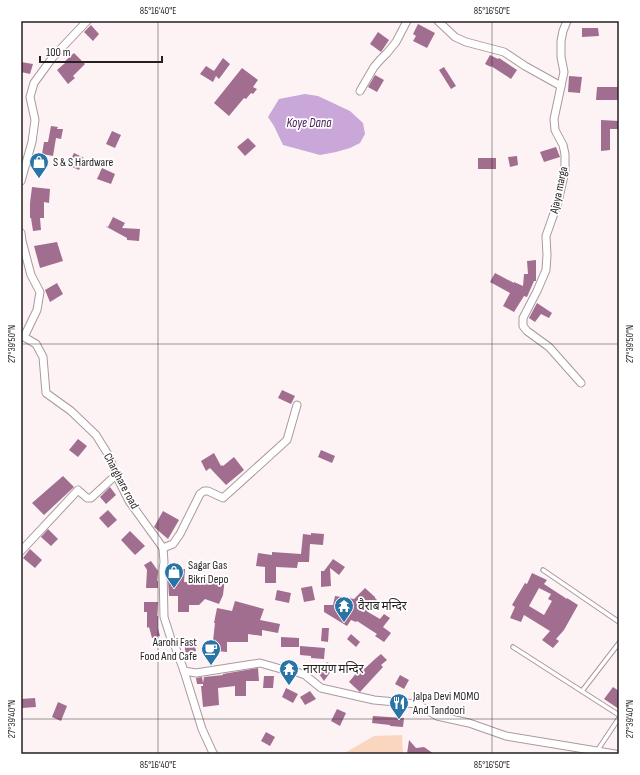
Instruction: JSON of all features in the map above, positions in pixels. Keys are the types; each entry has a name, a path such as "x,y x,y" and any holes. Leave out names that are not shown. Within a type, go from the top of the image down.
{"street":[{"path":"21,181 32,142 35,120 30,97 34,83 53,57 87,21"},
{"path":"360,91 374,67 392,48 407,21"},
{"path":"438,21 455,36 466,42 504,52 525,66 561,86 564,72 561,57 561,41 562,31 567,21"},
{"name":"Ajaya marga","path":"561,86 554,119 555,130 563,145 565,154 565,171 558,202 546,236 546,270 523,318 523,326 527,331 549,347 581,383"},
{"name":"Charghare road","path":"21,232 31,275 40,292 37,310 24,336 36,344 43,357 46,393 71,411 96,435 109,456 116,476 129,500 163,548"},
{"path":"214,754 202,729 184,671 164,618 163,548 173,544 180,534 200,494 204,491 208,491 223,498 287,440 297,405"},
{"path":"21,551 78,490 88,498 91,498 116,476"},
{"path":"184,671 196,673 260,663 305,675 321,688 374,700 417,704 437,716 469,723 506,736 615,754"}],"lane":[{"path":"543,570 619,622"},
{"path":"582,691 619,643"},
{"path":"513,647 619,715"},
{"path":"597,751 619,718"}],"shaded area":[{"path":"402,735 403,754 343,754 374,736"}],"water":[{"name":"Koye Dana","path":"305,94 318,96 350,111 363,123 365,134 360,143 350,148 320,155 283,145 268,117 279,99"}],"building":[{"path":"418,24 435,33 427,48 413,41 416,36 413,34"},
{"path":"91,25 99,34 93,41 84,32"},
{"path":"582,28 598,28 599,36 582,37"},
{"path":"378,32 389,40 381,52 370,44"},
{"path":"74,53 85,64 73,76 75,78 68,84 57,70"},
{"path":"490,55 498,59 499,58 517,70 511,79 491,66 485,64"},
{"path":"223,58 230,64 219,79 216,76 213,82 200,74 206,66 214,71"},
{"path":"21,62 33,64 30,74 21,72"},
{"path":"444,67 456,86 451,89 439,70"},
{"path":"242,68 258,80 253,87 257,89 246,99 244,98 229,116 214,103"},
{"path":"375,75 384,80 377,92 368,87"},
{"path":"569,76 582,77 580,93 568,92"},
{"path":"597,87 619,87 619,100 596,100"},
{"path":"601,120 619,121 619,129 610,129 610,150 601,151"},
{"path":"51,126 58,127 57,129 63,129 61,139 56,138 53,156 42,154 44,142 48,142"},
{"path":"112,131 121,135 115,148 106,144"},
{"path":"248,138 256,146 245,156 237,147"},
{"path":"556,147 560,157 544,162 540,152"},
{"path":"74,153 84,158 79,170 68,165"},
{"path":"517,156 518,165 510,167 508,157"},
{"path":"478,158 496,158 496,169 478,169"},
{"path":"102,168 115,174 111,184 97,179"},
{"path":"32,187 50,189 49,203 44,202 44,218 40,218 41,230 33,231 30,218"},
{"path":"113,217 125,223 122,228 140,229 139,241 127,240 127,238 105,226 108,227"},
{"path":"57,242 63,261 40,268 34,246"},
{"path":"536,260 536,281 534,281 527,297 524,296 514,312 503,306 510,293 490,282 495,273 523,286 524,274 528,274 527,261"},
{"path":"57,283 63,294 50,302 45,290"},
{"path":"537,303 552,313 549,318 541,314 535,322 529,318"},
{"path":"282,390 295,396 291,404 278,398"},
{"path":"78,439 87,446 78,457 69,450"},
{"path":"321,450 335,456 332,463 318,457"},
{"path":"214,453 221,466 234,457 244,470 226,485 210,468 206,471 201,461"},
{"path":"63,476 74,487 44,515 32,503"},
{"path":"110,487 116,495 106,504 100,497"},
{"path":"108,510 117,520 108,528 99,518"},
{"path":"163,511 179,520 168,539 154,527"},
{"path":"48,529 58,539 51,546 41,537"},
{"path":"130,531 145,546 135,555 121,540"},
{"path":"311,533 324,534 323,545 310,544 309,562 298,562 297,568 276,567 276,583 265,583 265,567 256,566 258,553 272,555 272,552 301,554 303,534 311,535"},
{"path":"30,549 42,560 35,568 23,558"},
{"path":"333,559 345,567 339,575 330,568 331,586 321,587 321,571 324,571"},
{"path":"151,561 158,571 158,588 146,588 147,570 144,565"},
{"path":"171,569 185,569 184,582 199,583 200,577 212,579 213,577 225,578 223,595 219,604 205,599 199,605 189,605 189,612 178,612 178,596 169,596 168,581 171,581"},
{"path":"532,573 547,580 544,584 578,605 564,630 556,639 559,641 553,648 542,640 550,631 524,615 521,622 510,618 515,607 512,605 525,583 527,584","holes":["539,588 551,594 548,599 552,601 544,615 529,606"]},
{"path":"312,586 315,600 304,602 301,588"},
{"path":"365,588 377,600 368,612 380,619 384,614 390,618 383,627 391,633 384,642 375,636 377,634 357,621 351,620 347,626 324,612 324,605 333,605 335,596 354,599"},
{"path":"277,590 291,593 289,603 275,600"},
{"path":"235,601 264,609 260,620 280,624 278,633 262,630 262,636 248,634 248,642 227,642 227,652 206,650 207,641 213,641 217,608 232,611"},
{"path":"144,602 158,602 157,616 160,636 152,638 149,627 147,628 147,612 144,612"},
{"path":"322,628 329,628 328,642 321,641"},
{"path":"351,634 360,642 356,647 347,639"},
{"path":"281,637 299,638 299,647 281,647"},
{"path":"194,642 196,651 186,654 184,644"},
{"path":"300,646 325,648 324,659 300,655"},
{"path":"381,654 387,660 381,665 383,667 360,692 349,682 358,671 360,673"},
{"path":"327,662 334,667 324,681 319,674"},
{"path":"258,668 259,681 246,681 246,696 235,696 235,686 218,688 219,705 203,707 201,686 203,686 203,684 197,684 196,678 202,677 203,683 204,677"},
{"path":"400,675 409,680 404,689 395,684"},
{"path":"264,676 274,676 273,688 263,688"},
{"path":"613,687 619,691 619,709 604,699"},
{"path":"286,688 298,694 293,703 282,697"},
{"path":"310,691 316,699 305,705 300,697"},
{"path":"35,698 36,707 22,708 21,699"},
{"path":"58,702 67,706 61,721 52,717"},
{"path":"337,709 346,713 340,726 331,721"},
{"path":"373,716 404,718 403,727 372,723"},
{"path":"266,732 275,737 270,746 261,741"},
{"path":"409,740 416,748 424,747 434,754 407,754"}],"place":[{"name":"S & S Hardware","path":"39,179"},
{"name":"Sagar Gas Bikri Depo","path":"174,589"},
{"name":"वैराब मन्दिर","path":"344,623"},
{"name":"Aarohi Fast Food And Cafe","path":"211,666"},
{"name":"नारायण मन्दिर","path":"289,686"},
{"name":"Jalpa Devi MOMO And Tandoori","path":"399,720"}]}
